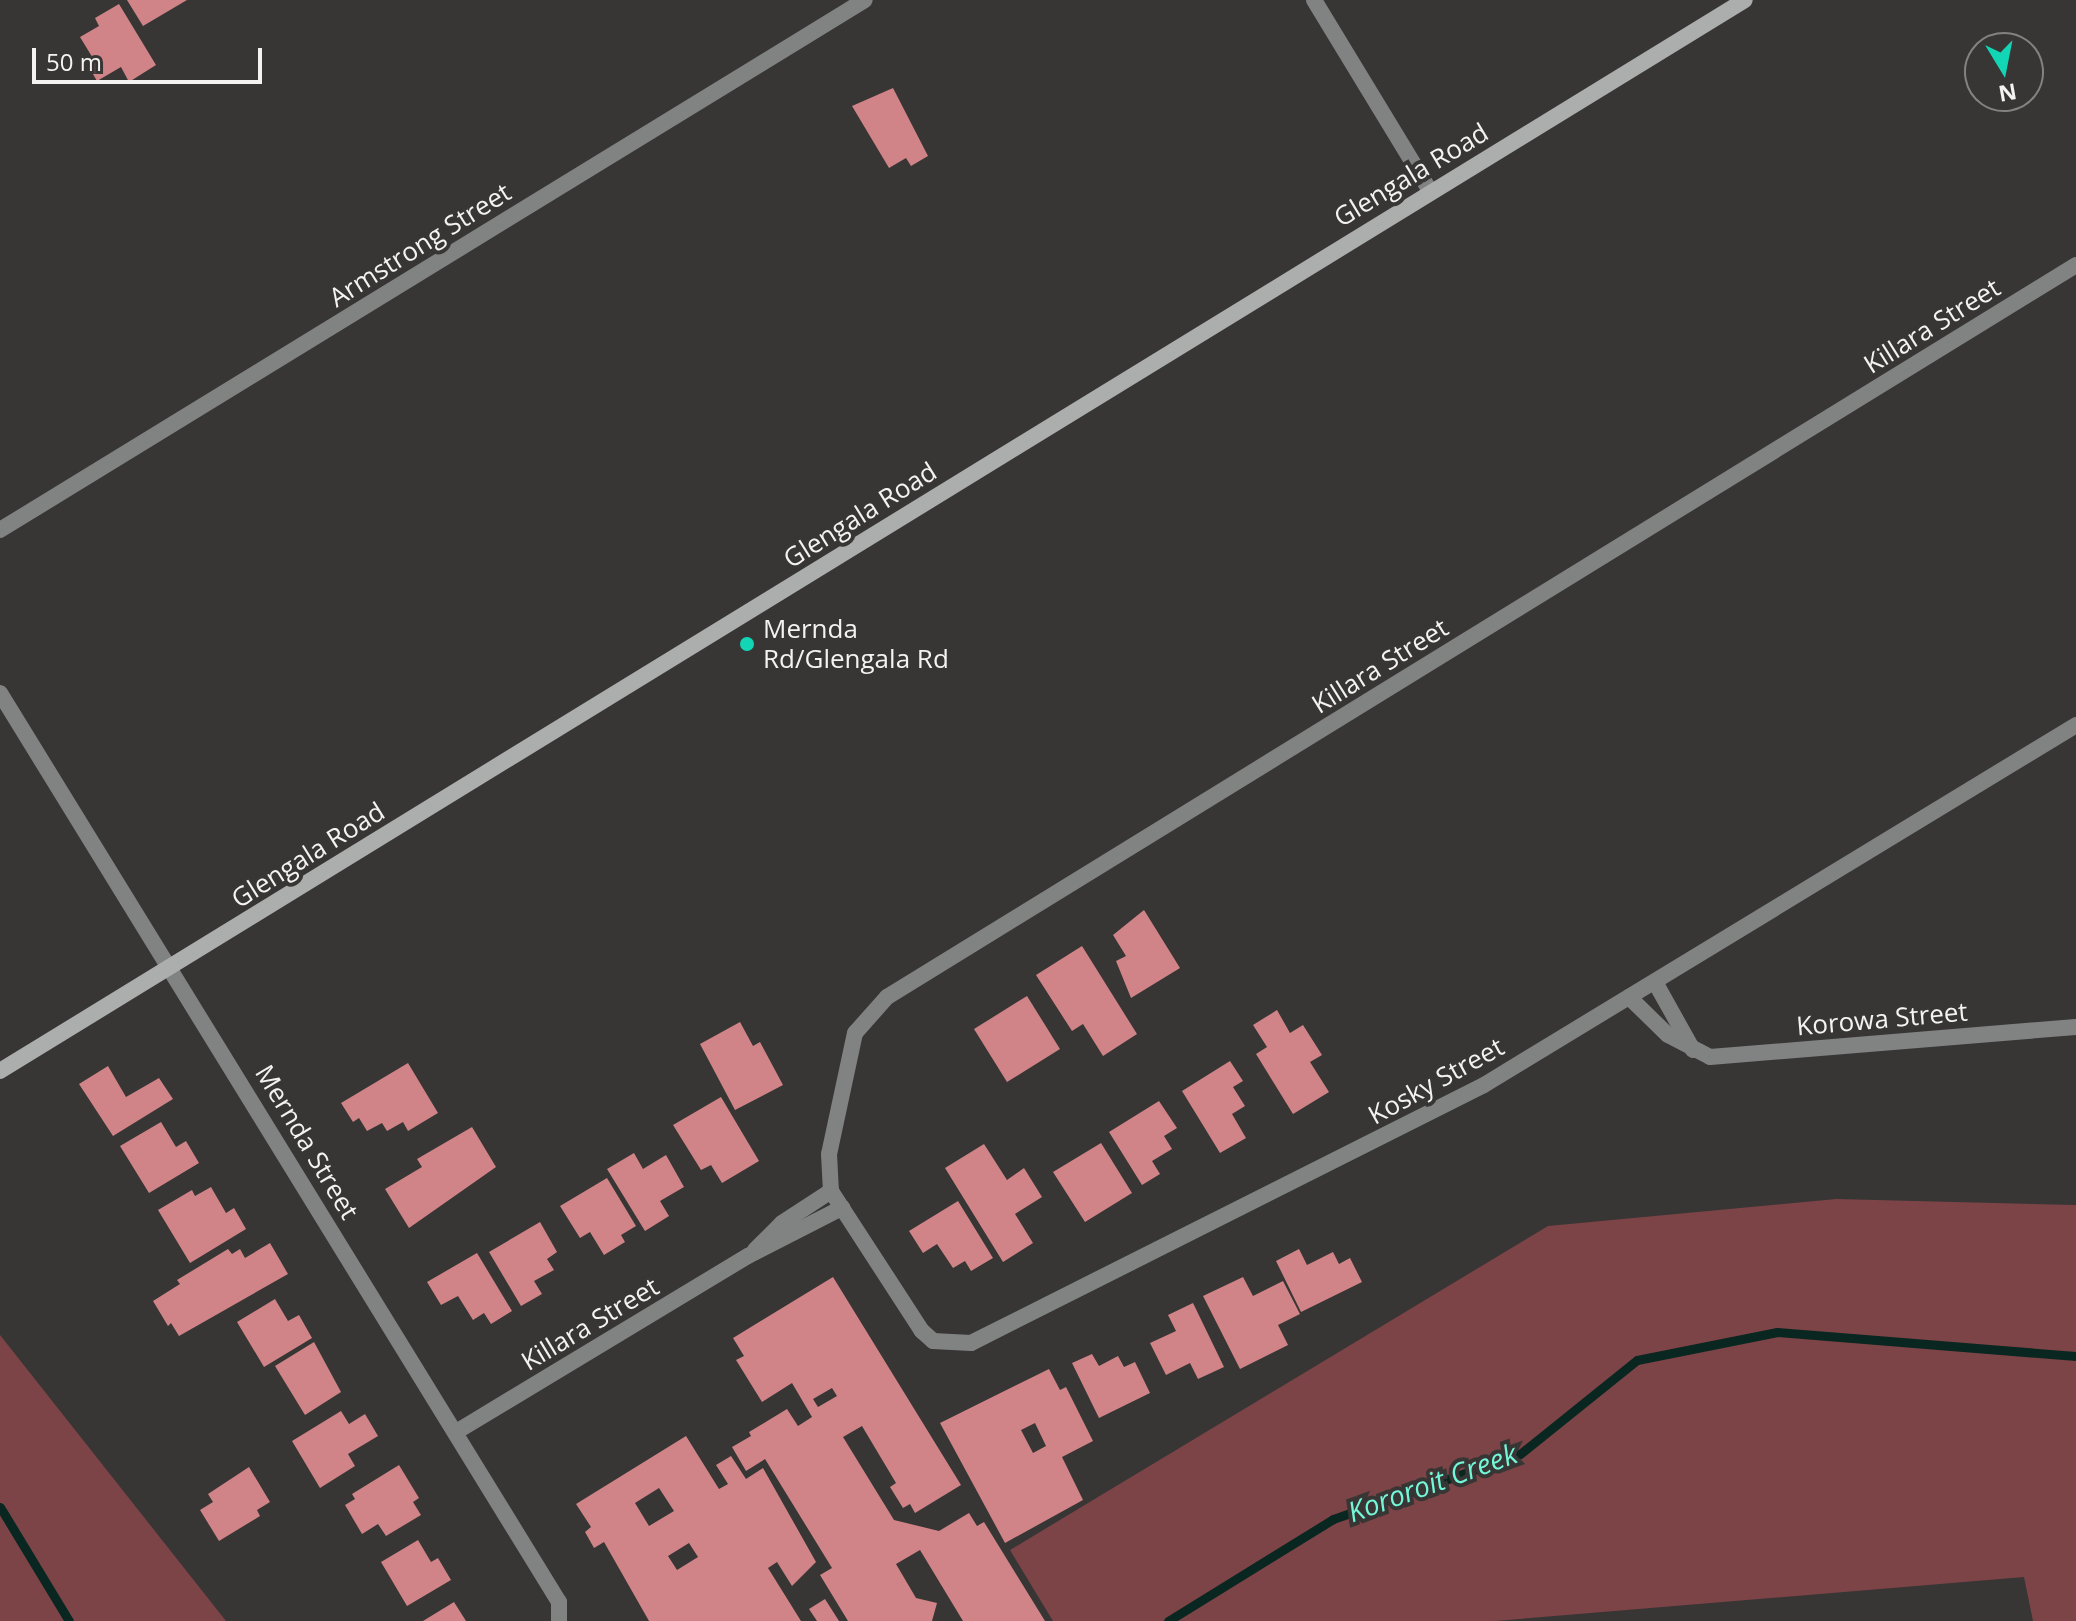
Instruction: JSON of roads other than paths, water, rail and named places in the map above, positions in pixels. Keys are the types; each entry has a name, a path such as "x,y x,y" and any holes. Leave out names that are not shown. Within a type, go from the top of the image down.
{"street":[{"name":"Armstrong Street","path":"0,530 865,0"},
{"path":"1314,0 1430,191"},
{"name":"Glengala Road","path":"0,1071 1745,0"},
{"name":"Killara Street","path":"748,1256 782,1223 831,1191 829,1154 855,1033 887,997 2076,265"},
{"name":"Mernda Street","path":"0,693 172,968 559,1602 559,1621"},
{"name":"Kosky Street","path":"842,1208 922,1331 933,1341 971,1343 1484,1085 2076,725"},
{"path":"1655,982 1694,1051"},
{"path":"1629,997 1694,1051"},
{"name":"Korowa Street","path":"1694,1051 1728,1057 2076,1027"},
{"path":"831,1191 842,1208"},
{"name":"Killara Street","path":"456,1432 748,1256 842,1208"}],"waterway":[{"name":"Kororoit Creek","path":"1168,1621 1333,1519 1520,1454 1637,1360 1777,1332 2076,1356"},
{"name":"Kororoit Creek","path":"0,1507 69,1621"}],"place":[{"name":"Mernda Rd/Glengala Rd","path":"747,644"}]}
